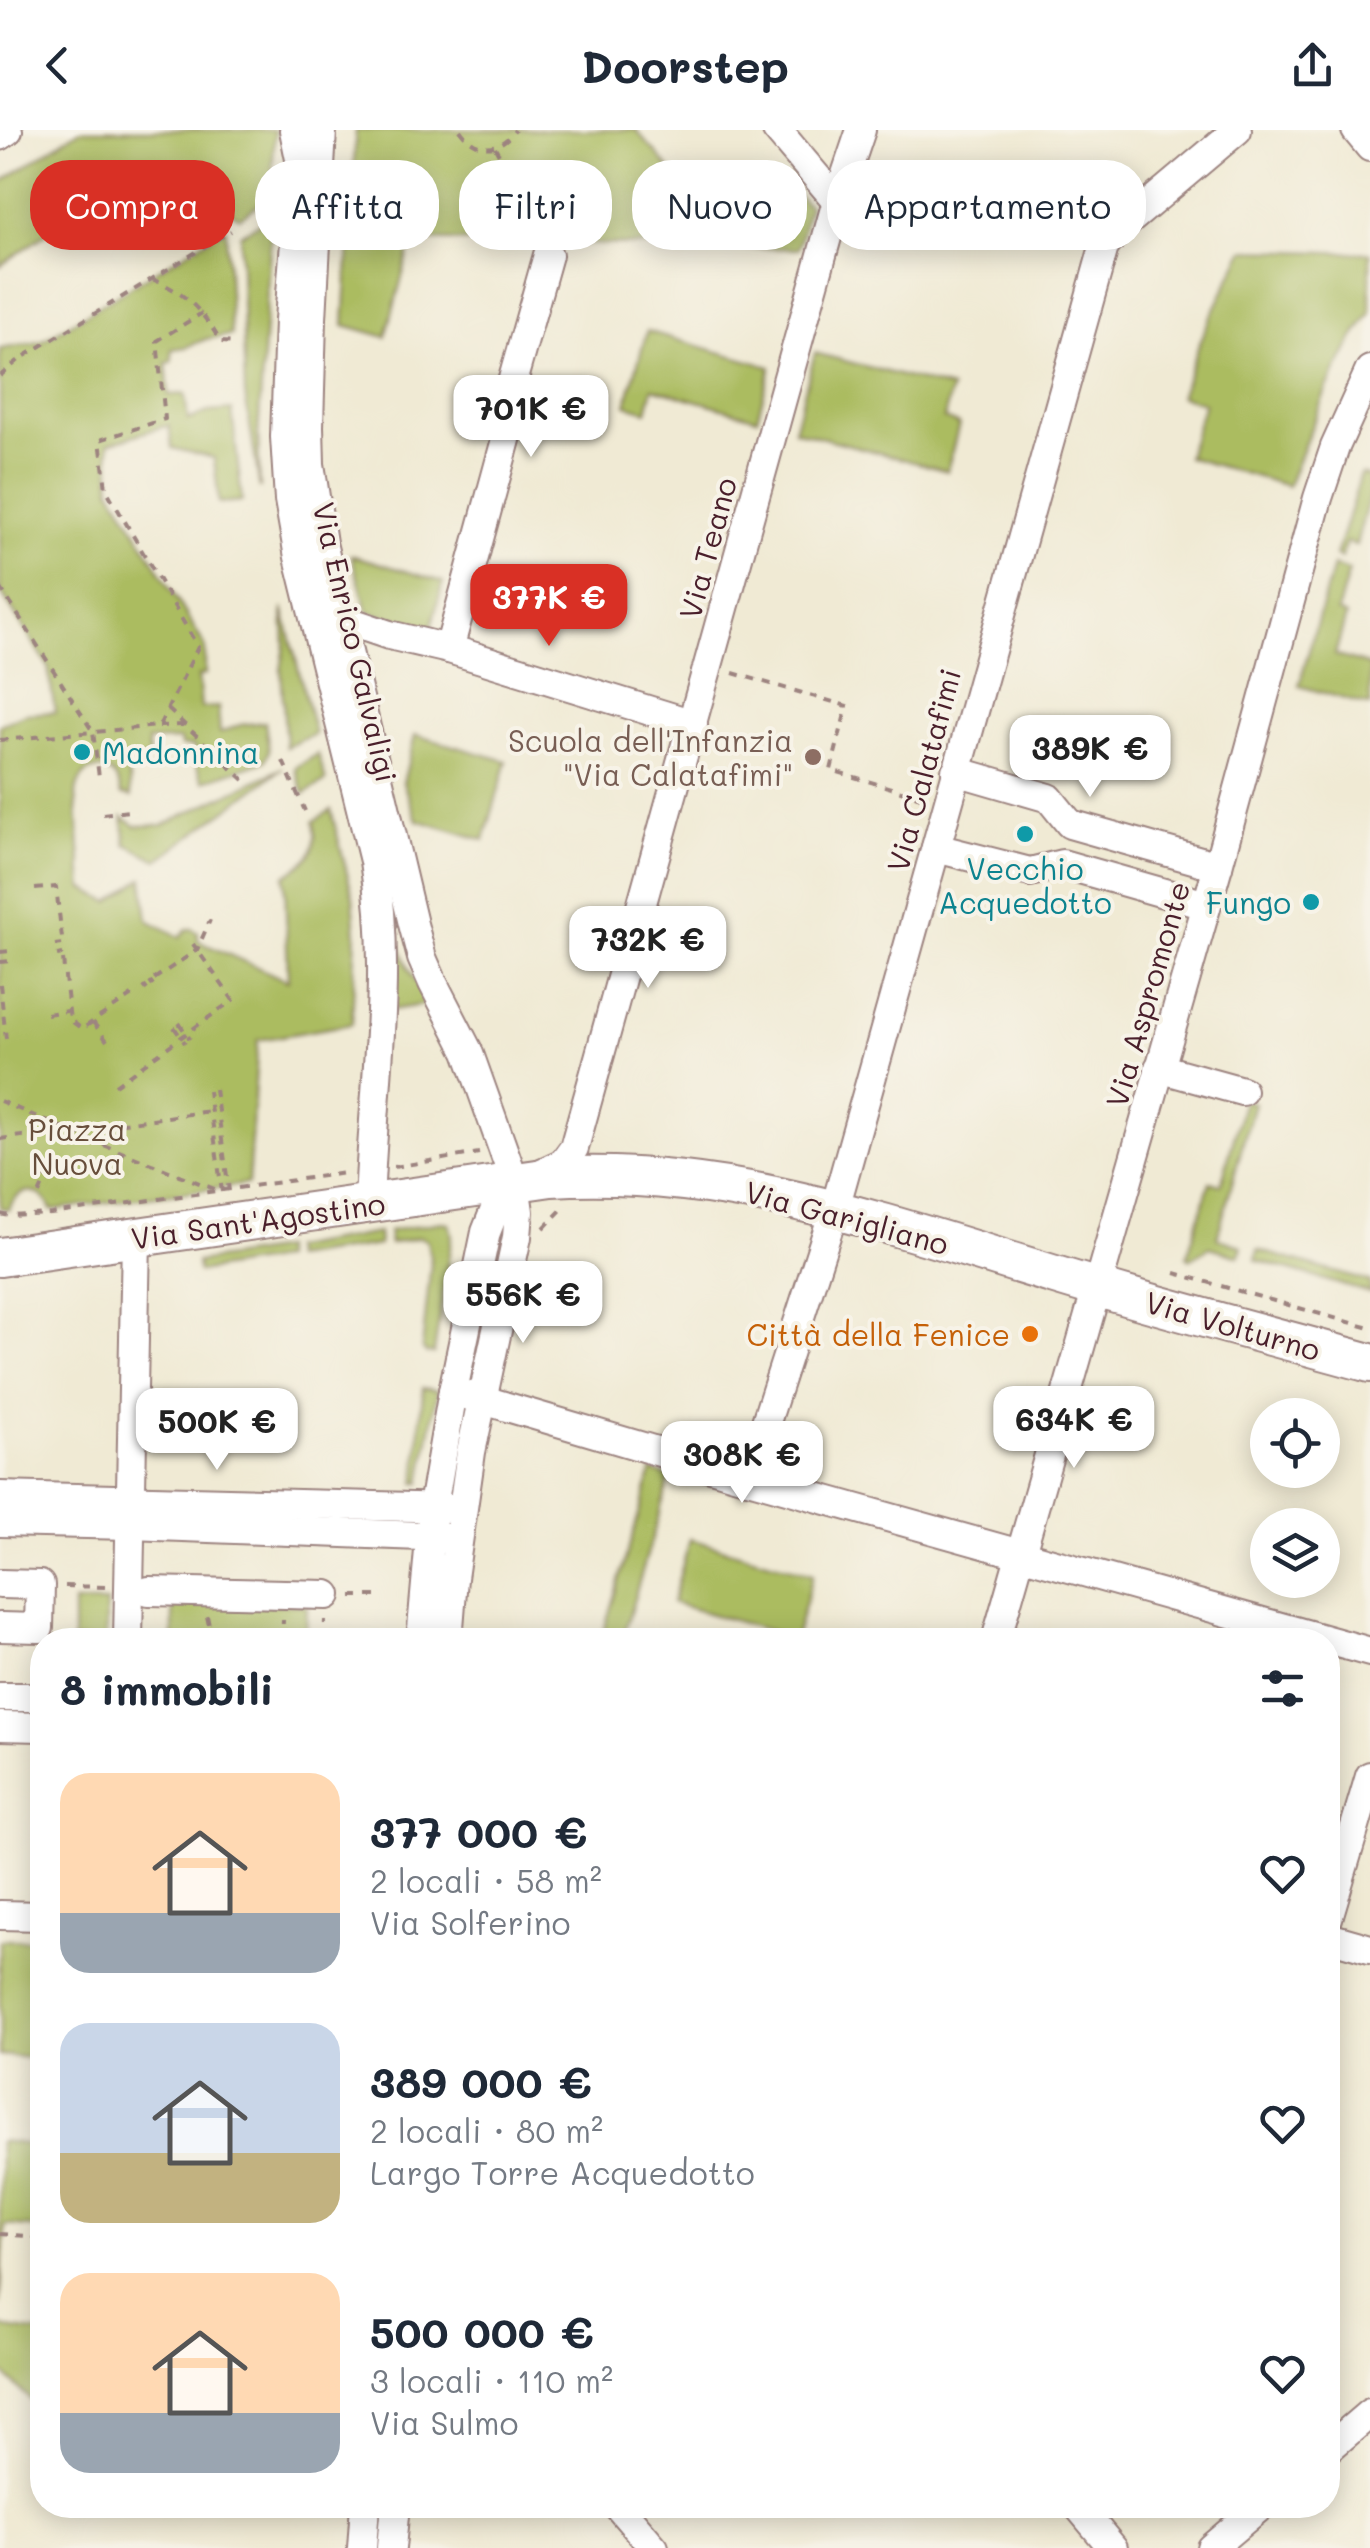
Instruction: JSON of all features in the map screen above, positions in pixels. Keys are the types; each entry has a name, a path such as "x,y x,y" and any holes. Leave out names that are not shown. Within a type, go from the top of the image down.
{"main road":[{"name":"Via Garigliano","path":"515,1183 578,1175 698,1182 756,1191 835,1208 1097,1287"},
{"name":"Via Sant'Agostino","path":"0,1257 136,1238 361,1188 515,1183"},
{"name":"Via Volturno","path":"1097,1287 1370,1364"}],"street":[{"path":"0,136 8,130"},
{"name":"Via Enrico Galvaligi","path":"294,130 300,164 285,437 289,500 299,557 380,896 383,960 361,1188"},
{"name":"Via Enrico Galvaligi","path":"322,130 312,319 310,464 322,542 422,958 468,1050 515,1183 520,1212 462,1509 449,1628"},
{"path":"777,130 827,189"},
{"name":"Via Teano","path":"850,160 861,130"},
{"name":"Via Calatafimi","path":"748,1478 835,1208 1104,247 1118,230 1237,130"},
{"path":"1356,130 1370,146"},
{"name":"Via Teano","path":"578,1175 693,724 827,233"},
{"path":"450,649 520,388 512,386 543,250"},
{"name":"Via Aspromonte","path":"999,1628 1218,866 1318,498 1335,448 1370,370"},
{"path":"339,618 388,636 450,649 693,724"},
{"path":"349,660 388,636"},
{"path":"956,770 1049,798 1070,824 1218,866"},
{"path":"936,848 1030,872 1062,864 1206,905"},
{"path":"381,928 413,924"},
{"path":"1159,1068 1242,1091"},
{"path":"421,1628 433,1506 486,1232 496,1206 515,1183"},
{"path":"128,1628 136,1238"},
{"path":"453,1391 1285,1628"},
{"path":"0,1496 130,1512 458,1538"},
{"path":"0,1522 130,1512 433,1506 462,1509"},
{"path":"0,1584 40,1585 39,1628 0,1627"},
{"path":"149,1591 326,1595"},
{"path":"1340,1643 1370,1652"},
{"path":"0,1697 30,1697"},
{"path":"0,1726 30,1727"},
{"path":"1340,1877 1370,1776"},
{"path":"0,1915 30,1916"},
{"path":"1340,1940 1370,1949"},
{"path":"1340,2440 1370,2414"},
{"path":"362,2548 365,2518"},
{"path":"391,2548 394,2518"},
{"path":"629,2518 654,2548"},
{"path":"1088,2518 1114,2548"},
{"path":"1211,2548 1247,2518"}],"path":[{"path":"460,130 475,144 495,146 515,130"},
{"path":"495,146 502,160"},
{"path":"0,376 20,359 200,250"},
{"path":"152,279 190,300 221,342 236,343"},
{"path":"159,726 198,647 106,489 100,440 165,419 157,341 202,312"},
{"path":"0,586 93,732 99,777"},
{"path":"719,669 846,706 831,770 921,797"},
{"path":"168,709 244,780"},
{"path":"0,740 184,725"},
{"path":"283,761 305,811"},
{"path":"103,814 130,811"},
{"path":"35,889 56,887 60,942"},
{"path":"150,985 195,947 210,920"},
{"path":"115,1084 186,1038 233,1000 195,947"},
{"path":"0,952 10,951"},
{"path":"61,956 70,1020 82,1029 132,995"},
{"path":"0,962 11,961"},
{"path":"0,984 6,1038"},
{"path":"47,1014 69,1011"},
{"path":"74,1024 79,1017"},
{"path":"93,1022 107,1041"},
{"path":"176,1025 186,1038"},
{"path":"215,1088 225,1191"},
{"path":"208,1091 225,1191"},
{"path":"0,1101 225,1191"},
{"path":"88,1128 210,1111"},
{"path":"0,1139 43,1133"},
{"path":"388,1168 489,1151"},
{"path":"39,1194 58,1152"},
{"path":"537,1237 578,1175"},
{"path":"0,1214 52,1214 225,1191 361,1188"},
{"path":"1175,1273 1370,1328"},
{"path":"40,1585 112,1587"},
{"path":"326,1595 381,1596"},
{"path":"0,2234 30,2236"}],"green space":[{"path":"79,130 275,130 273,160 255,160 255,207 240,217 235,214 235,160 34,160"},
{"path":"356,130 636,130 662,160 632,160 632,245 612,245 612,160 459,160 459,241 439,241 439,160 354,160"},
{"path":"30,163 30,245 0,266 0,183"},
{"path":"255,226 255,250 270,250 258,435 260,489 245,395 240,235"},
{"name":"Piazza Nuova","path":"190,250 227,250 231,335 172,349 172,362 166,363 169,395 185,394 188,420 208,412 232,410 242,501 219,503 214,458 172,448 169,425 109,443 111,489 205,646 205,675 198,676 201,708 218,707 220,733 240,725 265,722 269,751 265,761 203,781 195,762 194,746 181,746 180,740 148,741 149,758 122,760 130,780 131,797 121,794 113,775 106,771 99,769 84,775 76,794 83,888 110,902 143,878 148,920 180,937 192,929 198,933 198,941 288,981 285,876 310,854 315,840 314,821 331,810 353,897 356,934 352,1024 258,1040 248,1184 51,1210 42,1196 30,1192 18,1196 9,1210 0,1208 0,725 25,714 55,712 48,666 0,591 0,349 40,342"},
{"path":"349,250 409,250 386,337 344,325"},
{"path":"1244,250 1370,253 1370,314 1327,388 1288,486 1187,457 1204,403 1180,396 1204,331"},
{"path":"647,331 771,367 757,418 653,388 647,411 626,405"},
{"path":"815,353 951,389 944,419 959,424 947,471 794,430"},
{"path":"1361,474 1370,477 1370,494 1356,545 1346,542 1341,558 1336,556"},
{"path":"351,555 443,582 431,629 368,612"},
{"path":"1333,566 1349,571 1337,612 1346,616 1335,655 1370,666 1370,706 1299,686"},
{"path":"283,608 315,734 286,747 281,670 285,645"},
{"path":"415,735 507,761 484,840 417,820 403,783"},
{"path":"318,754 326,781 304,794 295,768"},
{"path":"283,768 158,860 126,844 123,817 136,826 162,825"},
{"path":"396,937 409,969 428,1004 391,1010"},
{"path":"1244,1100 1254,1103 1217,1238 1242,1246 1239,1256 1210,1247 1190,1259 1187,1256 1210,1182 1221,1185"},
{"path":"449,1223 452,1235 434,1353 426,1353 422,1348 431,1263 427,1241 420,1237 390,1244 388,1231"},
{"path":"378,1233 379,1245 292,1258 291,1248"},
{"path":"282,1249 282,1259 198,1272 197,1262"},
{"path":"1258,1250 1370,1282 1370,1293 1256,1260"},
{"path":"423,1388 438,1390 421,1483 416,1483"},
{"path":"652,1471 670,1477 626,1628 605,1628"},
{"path":"690,1539 813,1574 798,1628 760,1628 672,1603"},
{"path":"173,1601 307,1605 306,1628 173,1628"},
{"path":"73,1603 106,1603 106,1628 73,1628"},
{"path":"0,1940 30,1940 30,2058 0,2055"},
{"path":"0,2141 30,2145 30,2227 5,2225 0,2305"},
{"path":"0,2327 30,2331 30,2399 0,2370"}],"place":[{"name":"Madonnina","path":"82,752"},
{"name":"Scuola dell'Infanzia \"Via Calatafimi\"","path":"813,757"},
{"name":"Vecchio Acquedotto","path":"1025,834"},
{"name":"Fungo","path":"1311,902"},
{"name":"Città della Fenice","path":"1030,1334"}]}
